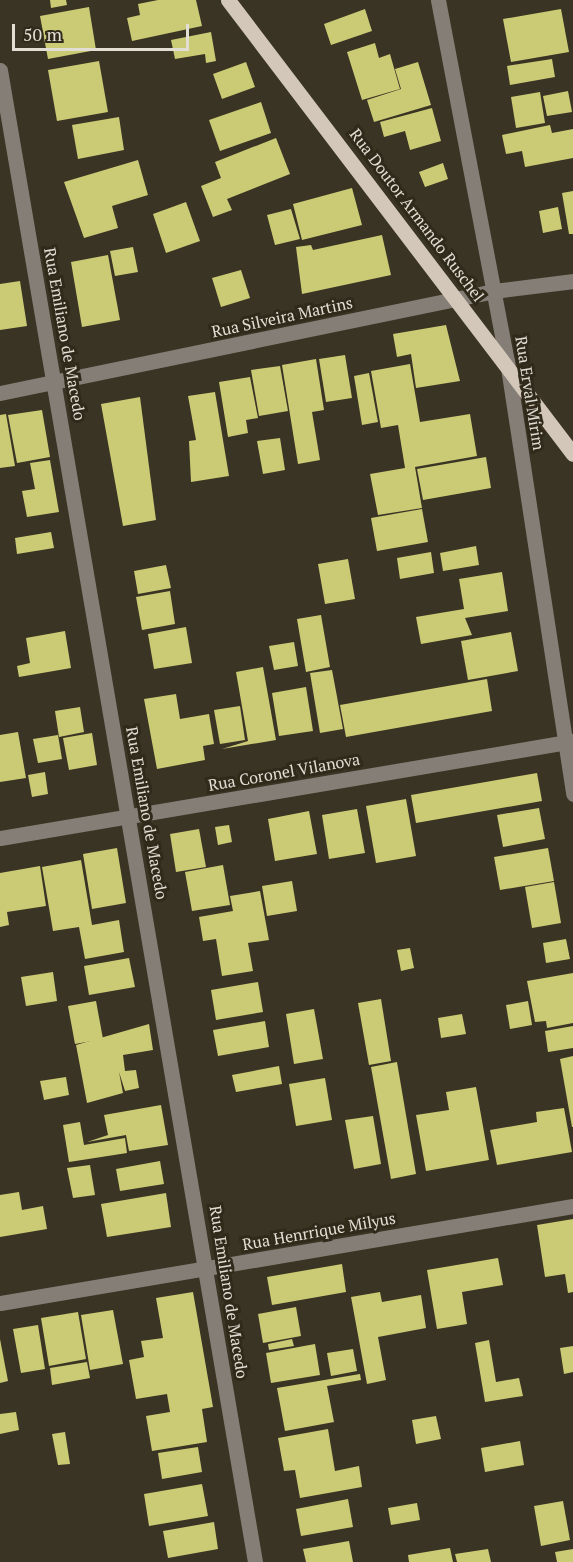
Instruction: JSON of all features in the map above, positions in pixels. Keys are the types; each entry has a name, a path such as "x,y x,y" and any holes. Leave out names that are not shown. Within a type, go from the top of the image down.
{"main road":[{"name":"Rua Doutor Armando Ruschel","path":"228,0 455,299 507,361 573,454"}],"street":[{"name":"Rua Erval Mirim","path":"438,0 507,361 569,742 573,794"},
{"name":"Rua Emiliano de Macedo","path":"0,70 130,816 255,1562"},
{"name":"Rua Silveira Martins","path":"0,393 495,291 573,281"},
{"name":"Rua Coronel Vilanova","path":"0,838 569,742"},
{"name":"Rua Henrrique Milyus","path":"0,1303 573,1206"}],"building":[{"path":"50,0 66,0 67,5 51,8"},
{"path":"158,0 196,0 202,26 132,41 127,18 140,15 138,4"},
{"path":"89,7 96,50 48,59 40,16"},
{"path":"365,9 372,31 331,45 324,24"},
{"path":"561,9 569,52 511,62 503,19"},
{"path":"211,32 216,61 206,63 205,54 175,59 171,40"},
{"path":"375,43 379,58 390,54 400,89 362,100 347,52"},
{"path":"552,59 555,77 510,85 507,66"},
{"path":"99,61 108,112 57,121 48,70"},
{"path":"246,62 255,87 222,99 213,74"},
{"path":"418,62 431,105 374,122 367,100 401,89 395,69"},
{"path":"568,91 572,112 547,116 543,96"},
{"path":"540,92 545,123 516,128 511,97"},
{"path":"261,102 271,133 220,151 209,120"},
{"path":"432,108 441,141 410,150 405,131 384,137 380,122"},
{"path":"119,117 124,150 78,159 72,125"},
{"path":"550,125 552,133 573,129 573,158 525,167 522,151 506,154 502,135"},
{"path":"276,138 290,174 227,199 232,210 213,217 201,186 221,178 215,162"},
{"path":"138,160 148,195 112,206 118,228 84,238 64,182"},
{"path":"443,163 448,179 425,187 419,172"},
{"path":"352,188 362,225 302,240 293,204"},
{"path":"573,191 573,234 569,234 562,193"},
{"path":"186,202 200,241 166,253 153,214"},
{"path":"558,207 562,229 543,233 539,211"},
{"path":"291,209 300,239 275,245 267,215"},
{"path":"382,235 391,275 302,294 296,247 311,245 313,250"},
{"path":"133,247 138,272 115,276 110,251"},
{"path":"108,255 120,320 82,327 71,262"},
{"path":"241,270 250,298 221,307 212,278"},
{"path":"20,281 27,326 0,330 0,284"},
{"path":"446,325 460,381 416,388 411,354 397,357 393,334"},
{"path":"345,355 352,398 326,402 319,359"},
{"path":"316,359 324,410 312,412 320,460 298,464 282,365"},
{"path":"410,364 420,422 470,414 477,456 415,467 422,508 378,515 370,474 405,468 398,425 381,428 371,371"},
{"path":"280,366 288,411 259,416 251,370"},
{"path":"369,373 378,422 362,425 354,376"},
{"path":"250,377 258,418 246,420 248,433 228,437 219,382"},
{"path":"215,392 229,476 191,482 189,441 196,440 188,396"},
{"path":"140,397 156,520 123,526 101,404"},
{"path":"42,410 50,457 17,463 8,415"},
{"path":"6,414 15,466 0,468 0,415"},
{"path":"280,438 285,470 263,474 257,441"},
{"path":"486,457 491,488 423,500 417,469"},
{"path":"50,460 59,512 27,517 22,491 35,489 30,463"},
{"path":"422,509 428,542 377,551 371,518"},
{"path":"51,532 54,548 17,554 15,538"},
{"path":"476,546 479,565 443,571 440,553"},
{"path":"431,552 434,573 400,579 397,558"},
{"path":"348,559 355,599 325,604 318,564"},
{"path":"166,565 171,588 138,594 134,571"},
{"path":"502,572 508,611 465,618 472,635 421,644 416,617 464,609 459,579"},
{"path":"170,591 175,624 142,630 136,597"},
{"path":"321,615 330,667 306,672 297,619"},
{"path":"186,627 192,663 154,669 148,634"},
{"path":"65,631 71,668 19,677 17,666 30,663 26,638"},
{"path":"511,632 518,671 468,680 461,641"},
{"path":"294,642 298,666 274,670 269,646"},
{"path":"263,667 276,740 222,749 248,741 236,672"},
{"path":"332,670 343,729 320,733 310,673"},
{"path":"487,679 492,711 346,737 340,705"},
{"path":"306,687 313,731 279,736 272,693"},
{"path":"176,694 180,719 209,714 214,744 203,746 205,760 157,769 144,699"},
{"path":"240,706 245,740 220,744 214,710"},
{"path":"80,707 84,732 59,737 55,711"},
{"path":"18,732 26,778 0,782 0,735"},
{"path":"92,733 97,765 69,770 63,738"},
{"path":"58,735 62,759 38,763 33,739"},
{"path":"45,772 48,794 32,797 28,775"},
{"path":"537,773 542,801 416,823 411,795"},
{"path":"406,799 416,856 376,863 366,806"},
{"path":"539,808 545,839 503,847 497,815"},
{"path":"357,809 365,853 329,859 322,815"},
{"path":"309,811 317,854 275,861 268,819"},
{"path":"229,825 232,842 218,845 215,827"},
{"path":"199,829 206,867 176,872 170,834"},
{"path":"117,848 126,903 92,909 83,854"},
{"path":"548,848 554,881 500,890 494,857"},
{"path":"81,860 92,925 119,920 124,952 85,959 79,927 53,931 42,867"},
{"path":"223,865 230,905 192,911 185,872"},
{"path":"40,866 46,906 7,912 9,925 0,927 0,873"},
{"path":"292,881 297,911 267,916 262,886"},
{"path":"554,882 561,923 532,928 525,887"},
{"path":"260,891 269,940 248,943 253,971 222,976 216,939 203,941 199,917 233,911 230,896"},
{"path":"566,939 570,959 546,963 543,943"},
{"path":"410,948 414,968 401,971 397,950"},
{"path":"129,958 135,987 89,995 84,966"},
{"path":"53,972 57,1001 26,1006 21,977"},
{"path":"573,973 573,1023 547,1028 546,1021 535,1022 527,981"},
{"path":"258,982 263,1012 216,1020 211,990"},
{"path":"381,999 391,1061 369,1065 358,1003"},
{"path":"96,1001 103,1039 75,1044 68,1006"},
{"path":"528,1001 532,1025 510,1029 506,1005"},
{"path":"314,1009 323,1059 294,1064 286,1014"},
{"path":"462,1014 466,1034 441,1038 438,1018"},
{"path":"265,1021 269,1047 218,1056 213,1030"},
{"path":"149,1024 153,1050 123,1055 125,1071 136,1070 139,1088 125,1091 119,1072 123,1093 87,1103 76,1045"},
{"path":"573,1026 573,1048 548,1052 545,1031"},
{"path":"573,1056 573,1127 572,1127 560,1059"},
{"path":"397,1062 416,1174 391,1179 371,1067"},
{"path":"279,1066 282,1084 236,1092 232,1075"},
{"path":"66,1077 69,1095 44,1100 40,1081"},
{"path":"325,1078 332,1120 296,1126 289,1084"},
{"path":"476,1087 489,1160 426,1171 416,1115 449,1110 446,1092"},
{"path":"161,1105 168,1145 129,1151 126,1135 87,1142 108,1135 104,1115"},
{"path":"564,1108 572,1152 497,1165 490,1130 537,1122 536,1112"},
{"path":"373,1116 381,1164 354,1169 345,1120"},
{"path":"80,1122 84,1145 125,1138 127,1153 69,1162 63,1125"},
{"path":"160,1161 164,1184 120,1191 116,1169"},
{"path":"90,1165 95,1195 73,1198 67,1168"},
{"path":"19,1192 22,1210 43,1206 47,1229 0,1237 0,1195"},
{"path":"166,1193 171,1227 107,1237 101,1204"},
{"path":"573,1219 573,1292 568,1293 565,1274 545,1277 537,1225"},
{"path":"498,1258 503,1285 462,1292 467,1324 437,1329 427,1270"},
{"path":"342,1264 346,1292 272,1305 267,1277"},
{"path":"193,1292 213,1407 202,1409 207,1442 152,1451 146,1416 170,1412 167,1394 136,1399 129,1360 144,1357 141,1341 163,1338 156,1298"},
{"path":"380,1292 382,1302 421,1295 426,1328 378,1337 386,1380 367,1384 351,1297"},
{"path":"296,1307 301,1336 263,1343 258,1314"},
{"path":"113,1310 123,1364 90,1370 81,1315"},
{"path":"78,1312 86,1359 49,1366 41,1318"},
{"path":"38,1325 45,1369 21,1373 13,1329"},
{"path":"0,1339 8,1381 0,1383"},
{"path":"292,1339 294,1346 269,1350 268,1344"},
{"path":"489,1340 496,1382 519,1378 523,1396 485,1402 475,1343"},
{"path":"315,1344 320,1375 271,1383 266,1353"},
{"path":"573,1346 573,1372 564,1374 560,1348"},
{"path":"353,1349 357,1371 331,1376 327,1353"},
{"path":"87,1362 90,1378 52,1385 50,1368"},
{"path":"360,1374 361,1380 327,1386 334,1422 285,1431 277,1388"},
{"path":"16,1412 19,1430 0,1434 0,1414"},
{"path":"436,1416 441,1439 416,1444 412,1420"},
{"path":"328,1429 335,1471 359,1466 362,1487 300,1498 295,1470 284,1471 278,1438"},
{"path":"65,1432 70,1464 58,1465 52,1434"},
{"path":"520,1441 524,1465 485,1472 481,1448"},
{"path":"198,1447 202,1472 162,1479 158,1453"},
{"path":"202,1484 208,1516 149,1526 144,1494"},
{"path":"348,1499 353,1527 301,1536 296,1509"},
{"path":"563,1501 570,1540 541,1546 534,1506"},
{"path":"417,1503 420,1520 391,1525 388,1508"},
{"path":"214,1522 218,1549 168,1558 163,1531"},
{"path":"349,1541 353,1562 306,1562 303,1549"},
{"path":"450,1548 453,1562 409,1562 408,1555"},
{"path":"488,1549 491,1562 457,1562 455,1554"},
{"path":"573,1549 573,1562 557,1562 555,1552"}]}
